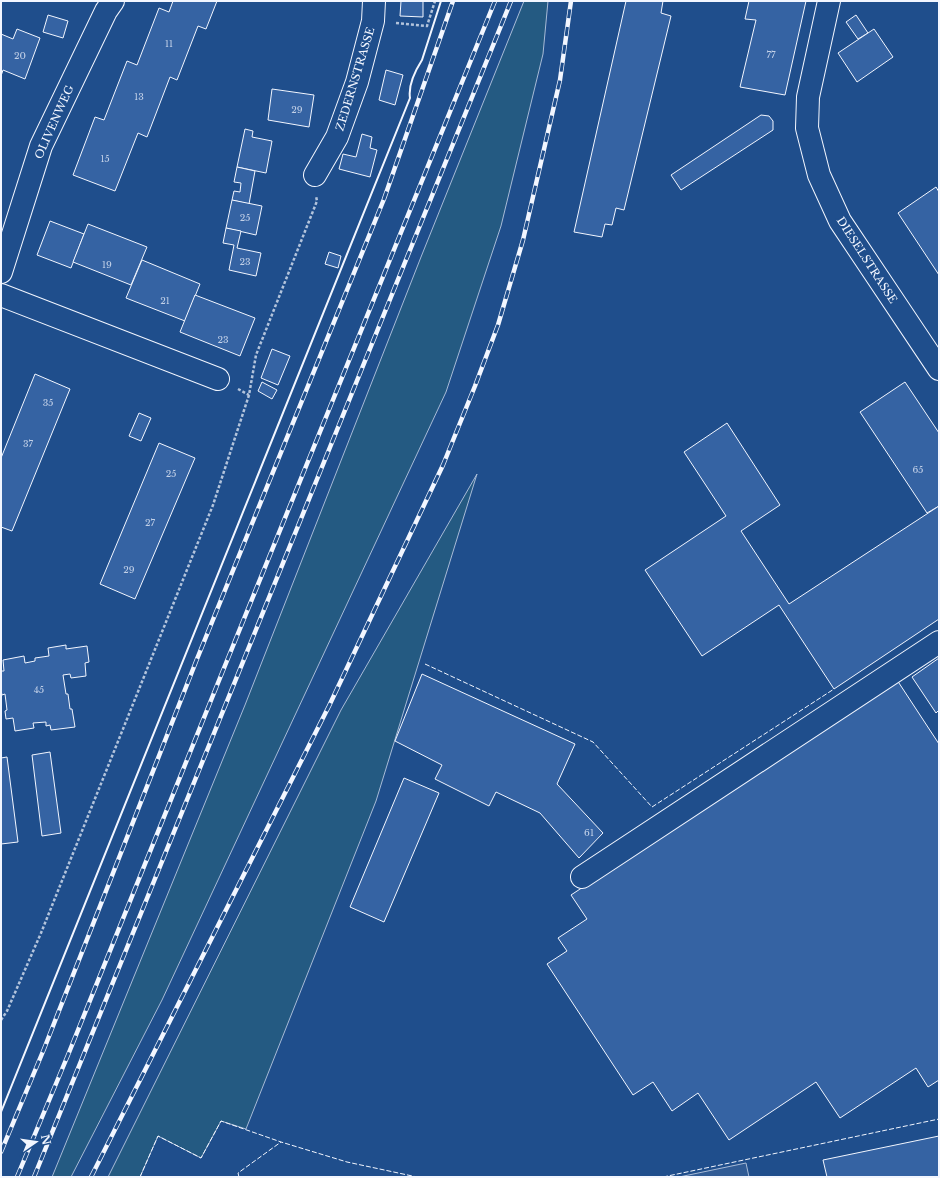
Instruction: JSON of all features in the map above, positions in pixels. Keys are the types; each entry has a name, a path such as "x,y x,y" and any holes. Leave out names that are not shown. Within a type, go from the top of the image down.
{"street":[{"name":"OLIVENWEG","path":"1,272 41,146 106,11 113,1"},
{"name":"DIESELSTRASSE","path":"828,1 808,97 807,128 819,175 840,221 939,369"},
{"name":"ZEDERNSTRASSE","path":"315,175 337,137 357,82 374,11"},
{"path":"1,295 218,379"},
{"path":"582,877 939,642"}],"path":[{"path":"374,11 428,26 435,1"},
{"path":"1,1020 7,1011 42,933 213,504 250,395 256,355 317,201 315,175"}],"shaded area":[{"path":"524,1 548,1 543,54 501,226 446,392 162,1000 71,1177 52,1177 245,705 421,257"},
{"path":"477,474 376,801 246,1129 221,1121 201,1158 158,1136 140,1177 108,1177 341,710"},
{"path":"746,1163 749,1177 679,1177"}],"building":[{"path":"173,1 217,1 206,29 198,26 177,80 170,77 147,137 138,133 115,191 73,175 95,117 104,120 127,61 137,65 159,8 169,12"},
{"path":"401,1 423,1 423,17 400,16"},
{"path":"626,1 663,1 661,13 671,16 624,210 616,208 612,225 605,224 602,237 574,232"},
{"path":"749,1 806,1 785,95 740,87 756,20 745,19"},
{"path":"48,15 68,21 63,38 43,32"},
{"path":"856,15 868,33 858,39 846,22"},
{"path":"17,29 40,38 25,79 3,70 1,76 1,34 13,39"},
{"path":"874,29 893,57 857,82 838,53"},
{"path":"386,70 403,75 395,105 379,100"},
{"path":"272,89 314,95 309,127 268,120"},
{"path":"761,115 769,116 773,121 773,130 681,190 671,175"},
{"path":"245,129 253,131 252,137 272,141 266,173 237,167"},
{"path":"362,134 372,137 370,148 377,150 370,177 339,169 343,154 356,157"},
{"path":"237,167 255,171 249,204 232,200 234,191 240,192 241,183 234,182"},
{"path":"936,187 939,192 939,275 898,213"},
{"path":"232,200 262,206 256,235 226,228"},
{"path":"50,221 84,234 71,268 37,255"},
{"path":"88,224 147,247 131,285 73,262"},
{"path":"226,228 241,231 237,248 261,253 256,276 229,270 234,245 223,243"},
{"path":"329,252 341,256 338,268 325,264"},
{"path":"142,260 200,284 185,321 126,298"},
{"path":"195,295 255,318 240,356 180,332"},
{"path":"272,349 290,356 278,385 261,378"},
{"path":"35,374 70,389 12,531 1,527 1,458"},
{"path":"262,382 277,390 272,399 258,391"},
{"path":"905,382 939,433 939,506 927,513 860,412"},
{"path":"139,413 151,418 141,441 129,436"},
{"path":"727,423 780,505 741,531 789,604 939,506 939,619 834,689 779,605 702,656 645,570 726,516 684,452"},
{"path":"159,443 195,458 135,599 100,584"},
{"path":"66,645 66,649 87,646 89,662 85,663 86,676 71,678 70,674 63,675 66,694 68,694 75,727 51,730 50,725 46,726 46,722 33,723 34,728 15,731 13,718 6,719 5,711 7,710 5,694 2,695 1,690 1,671 4,671 3,660 24,656 25,663 35,661 35,658 49,656 48,648"},
{"path":"939,658 939,710 936,713 912,677"},
{"path":"422,674 575,744 557,784 603,833 579,858 540,813 496,792 489,806 435,779 442,765 395,741"},
{"path":"897,680 939,744 939,1080 928,1087 916,1068 840,1118 816,1082 729,1140 698,1093 672,1111 653,1082 633,1095 547,964 567,951 558,938 587,919 571,895"},
{"path":"50,752 61,833 42,836 32,755"},
{"path":"7,757 18,842 1,844 1,758"},
{"path":"404,778 439,793 384,922 350,907"},
{"path":"939,1136 939,1177 827,1177 823,1160"}],"railway":[{"path":"1,1152 44,1049 197,659 384,199 453,1"},
{"path":"17,1177 68,1055 495,1"},
{"path":"34,1177 511,1"},
{"path":"91,1177 329,706 443,465 498,325 523,240 560,80 571,1"}],"fence":[{"path":"425,664 593,742 652,807 834,689"},
{"path":"663,1177 939,1119"},
{"path":"140,1177 158,1136 201,1158 221,1121 281,1142 347,1162 417,1177"},
{"path":"239,1177 238,1173 281,1142"}],"wall":[{"path":"1,1112 410,98 410,88 413,78 422,60 441,1"}]}
